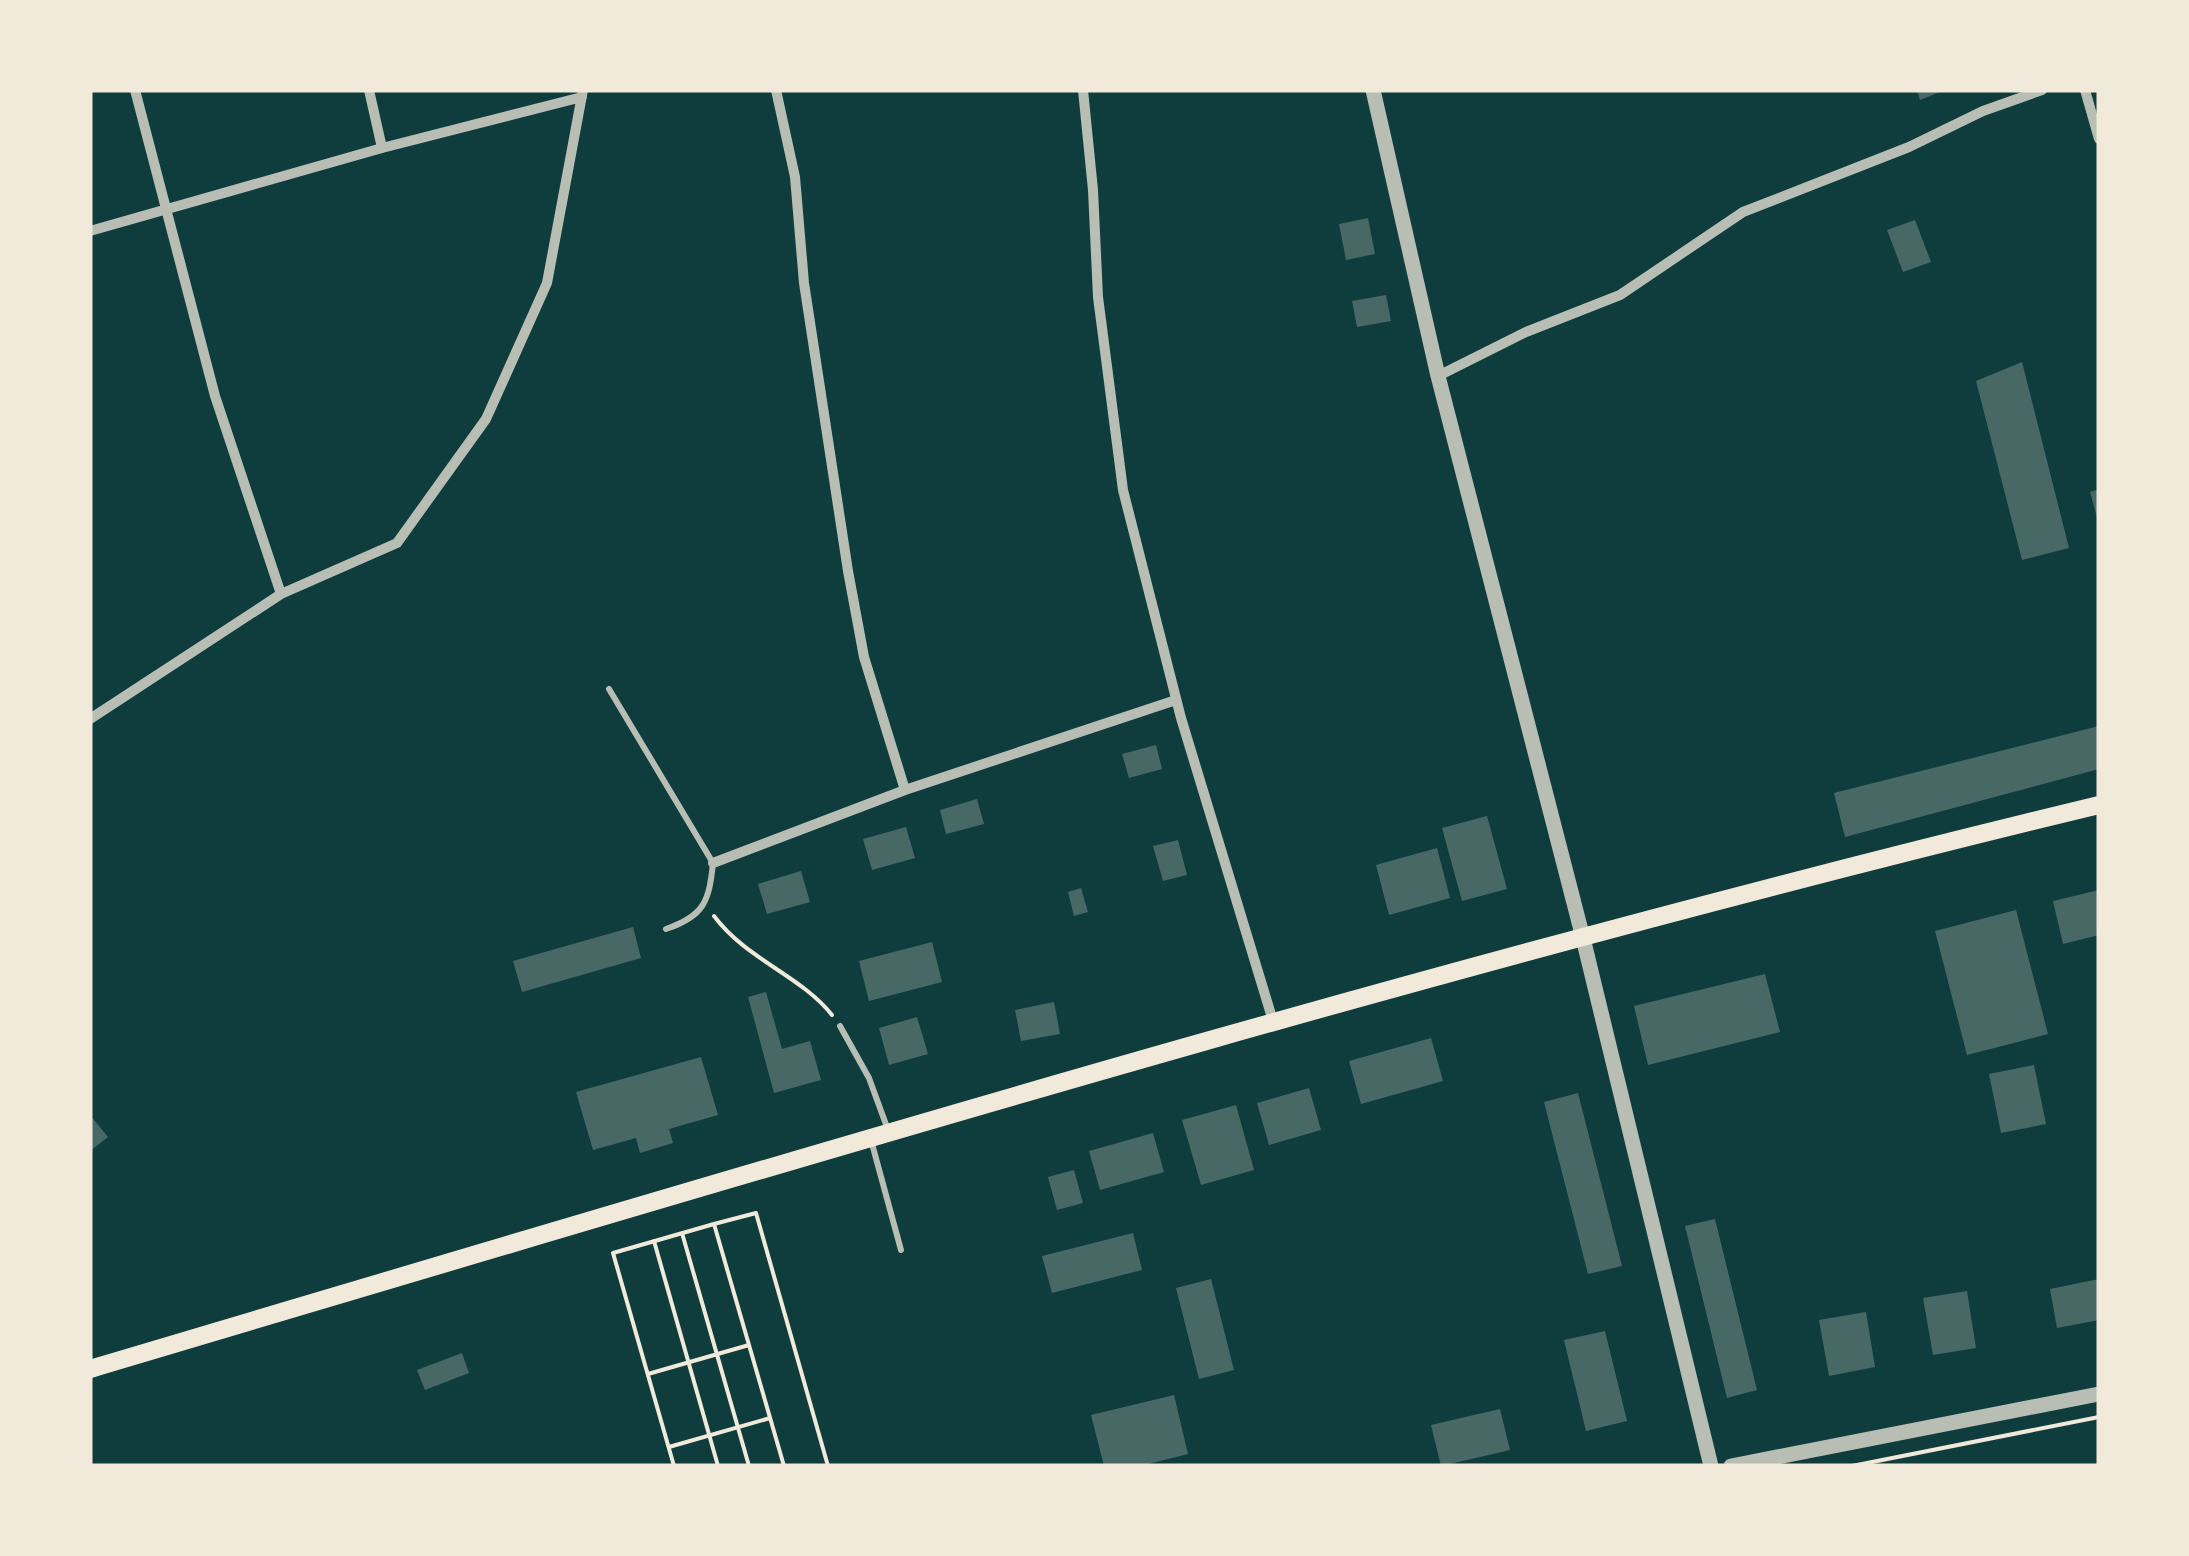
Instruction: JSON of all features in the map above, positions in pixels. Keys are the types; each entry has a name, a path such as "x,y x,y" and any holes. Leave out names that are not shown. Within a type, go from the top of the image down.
{"main road":[{"path":"90,1369 1273,1020 2099,805"}],"street":[{"path":"135,90 215,396 281,594"},
{"path":"368,90 382,148"},
{"path":"776,90 794,178 804,283 864,657 905,790"},
{"path":"1083,90 1094,190 1098,297 1123,490 1176,700 1273,1020"},
{"path":"1374,90 1438,376 1583,938 1711,1466"},
{"path":"1438,376 1526,332 1620,295 1743,212 2042,90"},
{"path":"2085,90 2099,138"},
{"path":"90,231 583,93 547,283 486,419 397,543 281,594 90,718"},
{"path":"713,864 905,790 1176,700"},
{"path":"1731,1466 2099,1394"}],"lane":[{"path":"609,689 713,864 705,904 687,922 666,929"},
{"path":"840,1026 874,1088 901,1250"}],"path":[{"path":"705,904 731,936 815,997 840,1026"},
{"path":"674,1466 613,1253 756,1213 828,1466"},
{"path":"714,1224 784,1466"},
{"path":"682,1233 749,1466"},
{"path":"654,1241 718,1466"},
{"path":"648,1374 749,1345"},
{"path":"669,1447 770,1418"},
{"path":"1852,1466 2099,1418"}],"building":[{"path":"1917,90 1945,90 1920,100"},
{"path":"1368,218 1375,254 1346,260 1339,224"},
{"path":"1915,220 1931,262 1903,272 1887,230"},
{"path":"1386,295 1391,321 1357,327 1352,301"},
{"path":"2022,362 2069,548 2022,560 1976,381"},
{"path":"2099,489 2099,521 2098,521 2090,492"},
{"path":"2099,726 2099,769 1845,837 1834,793"},
{"path":"1156,745 1162,769 1129,778 1122,754"},
{"path":"977,799 984,824 946,834 940,810"},
{"path":"1487,816 1507,889 1462,901 1442,828"},
{"path":"906,827 915,858 872,870 863,839"},
{"path":"1178,840 1187,875 1163,881 1153,846"},
{"path":"1437,848 1450,898 1389,915 1376,865"},
{"path":"801,871 810,902 767,914 758,884"},
{"path":"1081,888 1088,912 1074,916 1068,892"},
{"path":"2099,890 2099,935 2063,944 2053,901"},
{"path":"2016,910 2048,1034 1967,1055 1935,931"},
{"path":"633,927 641,958 522,992 513,961"},
{"path":"932,942 942,982 869,1001 859,961"},
{"path":"1765,974 1780,1032 1648,1065 1634,1006"},
{"path":"766,992 782,1049 810,1041 821,1080 774,1093 748,997"},
{"path":"1054,1002 1060,1034 1021,1041 1015,1010"},
{"path":"917,1017 928,1054 889,1065 879,1028"},
{"path":"1431,1038 1443,1081 1361,1104 1349,1061"},
{"path":"701,1057 718,1115 669,1129 673,1143 640,1153 636,1138 593,1150 576,1092"},
{"path":"2034,1065 2046,1124 2001,1133 1989,1074"},
{"path":"1309,1088 1321,1130 1269,1145 1257,1103"},
{"path":"1578,1093 1622,1266 1588,1274 1544,1102"},
{"path":"1236,1105 1254,1170 1201,1185 1182,1120"},
{"path":"90,1115 108,1137 90,1151"},
{"path":"1153,1133 1164,1172 1100,1190 1089,1151"},
{"path":"1074,1170 1083,1203 1057,1210 1048,1177"},
{"path":"1715,1219 1757,1390 1727,1398 1685,1226"},
{"path":"1133,1233 1142,1270 1052,1293 1042,1256"},
{"path":"1211,1279 1234,1370 1199,1379 1176,1288"},
{"path":"2099,1279 2099,1320 2057,1328 2050,1289"},
{"path":"1967,1291 1976,1348 1933,1355 1923,1298"},
{"path":"1866,1312 1875,1367 1829,1376 1819,1320"},
{"path":"1605,1331 1627,1421 1586,1431 1564,1340"},
{"path":"462,1353 469,1373 425,1390 417,1370"},
{"path":"1174,1395 1188,1454 1140,1466 1104,1466 1091,1415"},
{"path":"1500,1409 1510,1450 1441,1466 1431,1425"}]}
